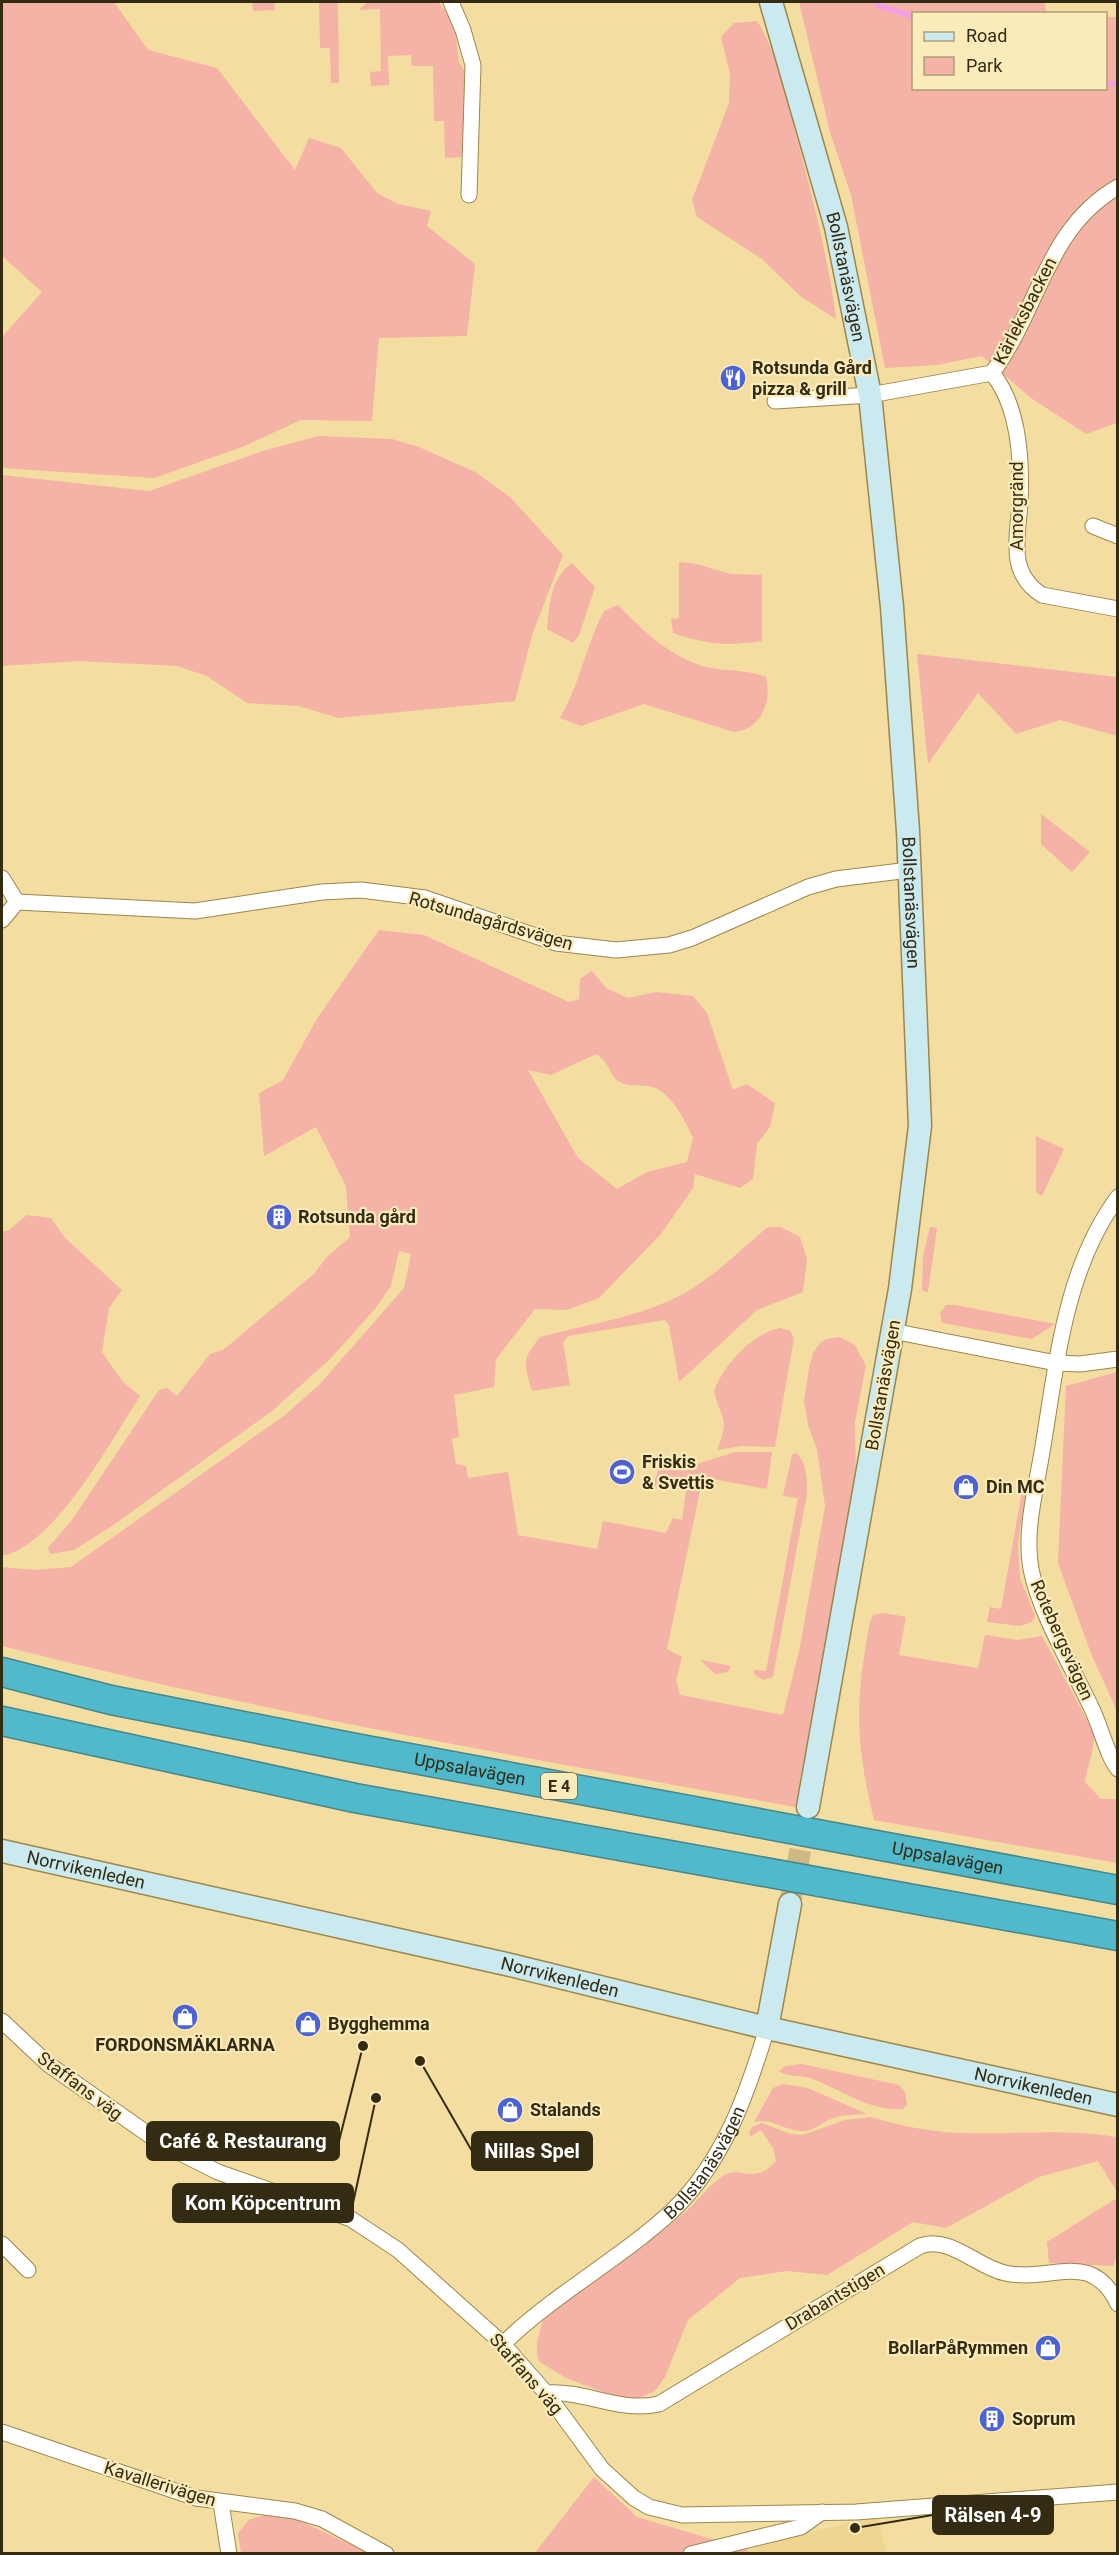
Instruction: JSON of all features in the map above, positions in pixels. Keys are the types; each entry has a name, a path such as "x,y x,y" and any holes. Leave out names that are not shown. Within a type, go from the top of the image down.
{"highway":[{"name":"Uppsalavägen","path":"2,1672 111,1700 350,1747 1118,1890"},
{"path":"2,1721 355,1798 1118,1936"}],"street":[{"path":"451,2 464,30 473,65 469,195"},
{"name":"Bollstanäsvägen","path":"771,2 836,227 870,395 892,607 909,870 920,1126 892,1331 808,1807"},
{"name":"Kärleksbacken","path":"775,401 870,395 992,373 1008,352 1055,252 1071,227 1088,206 1118,187"},
{"name":"Amorgränd","path":"992,373 1003,386 1012,409 1020,492 1015,537 1021,574 1034,590 1042,595 1118,609"},
{"path":"1093,526 1118,536"},
{"name":"Rotsundagårdsvägen","path":"17,902 195,911 311,893 361,890 424,898 556,943 616,950 669,945 692,938 808,887 836,879 909,870"},
{"path":"2,878 17,902 2,920"},
{"name":"Rotebergsvägen","path":"1118,1197 1103,1217 1083,1258 1056,1363 1032,1510 1031,1568 1037,1592 1099,1722 1118,1769"},
{"path":"892,1331 1056,1363 1080,1364 1118,1359"},
{"name":"Norrvikenleden","path":"2,1851 506,1964 767,2028 1118,2104"},
{"name":"Bollstanäsvägen","path":"502,2344 530,2319 658,2223 685,2197 713,2159 737,2118 748,2091 767,2028 790,1904"},
{"name":"Staffans väg","path":"2,2022 48,2064 162,2144 218,2172 342,2216 374,2232 398,2250 502,2344 546,2393 602,2469 634,2498 649,2507 682,2515 822,2512 1112,2493"},
{"name":"Drabantstigen","path":"546,2393 570,2392 637,2407 659,2404 901,2258 932,2242 946,2245 986,2267 1008,2274 1080,2272 1098,2276 1111,2290 1118,2304"},
{"path":"2,2244 28,2270"},
{"name":"Kavallerivägen","path":"2,2432 170,2491 221,2503 295,2511 322,2519 386,2553"},
{"path":"221,2503 229,2553"},
{"path":"691,2553 801,2527 822,2512"}],"shaded area":[{"path":"878,2516 886,2553 748,2554 748,2550 782,2539"}],"green space":[{"path":"2,2 114,2 148,50 217,68 295,170 309,138 341,148 377,193 398,204 431,211 427,226 475,264 467,336 379,338 372,421 301,420 242,447 154,478 2,468 2,337 42,292 2,256"},
{"path":"252,2 274,2 275,10 253,11"},
{"path":"319,2 338,2 339,83 331,83 330,48 320,48"},
{"path":"367,2 438,2 454,21 459,62 464,70 465,125 461,157 445,158 444,121 434,121 433,66 412,66 411,55 388,56 389,85 371,86 370,72 381,71 380,9 359,10"},
{"path":"799,2 1045,2 1046,12 912,12 912,90 1107,90 1107,17 1117,17 1117,180 1106,184 1086,199 1117,199 1117,423 1086,434 1031,398 982,356 937,365 885,368 851,195 830,132"},
{"path":"757,21 773,54 798,141 823,242 836,319 800,296 762,259 697,217 692,200 729,103 730,74 721,37 734,23"},
{"path":"319,436 392,439 419,447 475,472 510,497 563,555 533,632 515,701 338,718 299,706 247,703 207,676 177,666 78,661 2,666 2,475 149,491 266,450"},
{"path":"679,562 697,564 731,574 762,575 762,641 738,644 718,643 673,633 671,619 679,618"},
{"path":"572,563 595,587 579,635 573,643 547,629 550,601 555,584 559,576"},
{"path":"618,605 660,644 684,659 711,668 766,677 766,704 758,720 744,730 734,732 644,704 581,726 560,718 573,692 592,637 604,611"},
{"path":"917,654 1117,677 1117,736 1060,720 1016,734 978,693 928,764"},
{"path":"1041,814 1090,852 1072,872 1041,844"},
{"path":"379,930 424,935 569,1002 579,999 580,979 592,971 606,988 628,998 656,992 693,996 707,1013 733,1090 747,1084 775,1103 770,1127 757,1144 753,1179 740,1188 695,1174 693,1188 661,1234 599,1298 566,1310 535,1309 496,1359 494,1387 454,1395 459,1437 452,1439 456,1464 466,1466 468,1478 508,1472 518,1535 597,1549 603,1521 666,1533 673,1518 682,1520 686,1491 653,1486 662,1459 694,1465 735,1452 772,1452 767,1489 713,1479 702,1481 667,1649 682,1657 676,1680 680,1695 783,1715 800,1647 825,1506 817,1449 808,1425 804,1401 809,1368 813,1353 820,1343 827,1339 839,1337 855,1345 866,1366 855,1422 856,1481 795,1807 297,1713 199,1693 2,1646 2,1567 34,1570 71,1567 285,1415 319,1385 404,1288 411,1254 399,1251 391,1286 375,1309 329,1360 272,1411 112,1526 74,1550 50,1554 48,1548 72,1520 159,1390 167,1388 177,1396 210,1354 223,1350 314,1274 326,1258 350,1237 346,1186 316,1127 264,1156 259,1093 283,1080 318,1017","holes":["596,1054 613,1076 623,1084 656,1088 676,1106 693,1138 687,1162 647,1172 617,1189 578,1158 528,1070 551,1075"]},
{"path":"1036,1136 1064,1149 1042,1196 1036,1192"},
{"path":"27,1215 51,1218 65,1238 122,1290 109,1308 102,1352 123,1382 140,1396 98,1464 61,1512 42,1533 22,1548 2,1556 2,1232 9,1230"},
{"path":"768,1227 781,1227 800,1237 807,1259 803,1292 757,1310 679,1382 669,1325 665,1320 568,1336 563,1342 570,1385 532,1391 526,1362 530,1351 540,1337 633,1314 685,1293 707,1279"},
{"path":"930,1227 937,1228 928,1292 922,1291 923,1256"},
{"path":"946,1305 1055,1324 1032,1339 942,1323 940,1313"},
{"path":"780,1328 790,1331 794,1338 775,1447 742,1446 717,1450 724,1425 714,1392 718,1382 731,1362 749,1344 759,1336"},
{"path":"1118,1372 1117,1711 1092,1656 1058,1563 1066,1386"},
{"path":"796,1453 804,1466 807,1494 773,1677 763,1680 755,1675 753,1670 766,1671 798,1498 783,1496 792,1455"},
{"path":"1023,1486 1027,1487 1018,1543 1020,1578 1035,1616 1032,1622 1020,1626 987,1622 990,1607 1001,1609"},
{"path":"884,1613 906,1617 899,1655 978,1668 985,1635 1018,1640 1042,1636 1094,1733 1085,1782 1101,1799 1117,1799 1117,1863 874,1820 860,1743 860,1699 870,1622 873,1615"},
{"path":"700,1660 731,1666 728,1672 715,1674"},
{"path":"802,2064 899,2085 905,2092 907,2104 903,2109 879,2107 855,2099 810,2078 779,2071 786,2066"},
{"path":"783,2084 808,2088 867,2114 846,2115 830,2119 804,2131 766,2121 754,2122 773,2088"},
{"path":"871,2117 916,2128 949,2132 1059,2132 1117,2137 1117,2192 1098,2161 1039,2177 946,2228 913,2222 827,2275 787,2271 740,2278 688,2320 665,2377 655,2391 637,2399 605,2393 566,2378 540,2362 537,2356 537,2342 543,2319 553,2310 667,2227 723,2176 736,2172 761,2173 776,2161 773,2148 761,2130 751,2136 749,2133 752,2127 762,2123 791,2134 803,2135 845,2120"},
{"path":"1117,2198 1117,2255 1113,2266 1049,2263 1047,2242"},
{"path":"594,2477 637,2517 748,2550 748,2553 534,2554"},
{"path":"270,2514 296,2519 369,2553 241,2553 238,2533 250,2519"}],"waterway":[{"path":"877,5 912,16"},
{"path":"1107,83 1118,84"}],"tunnel":[{"path":"790,1904 807,1815"}],"place":[{"name":"Rotsunda Gård pizza & grill","path":"733,378"},
{"name":"Rotsunda gård","path":"279,1217"},
{"name":"Friskis & Svettis","path":"622,1472"},
{"name":"Din MC","path":"966,1487"},
{"name":"FORDONSMÄKLARNA","path":"185,2017"},
{"name":"Bygghemma","path":"308,2024"},
{"name":"Café & Restaurang","path":"363,2046"},
{"name":"Nillas Spel","path":"420,2061"},
{"name":"Kom Köpcentrum","path":"376,2098"},
{"name":"Stalands","path":"510,2110"},
{"name":"BollarPåRymmen","path":"1048,2348"},
{"name":"Soprum","path":"992,2419"},
{"name":"Rälsen 4-9","path":"855,2528"}]}
